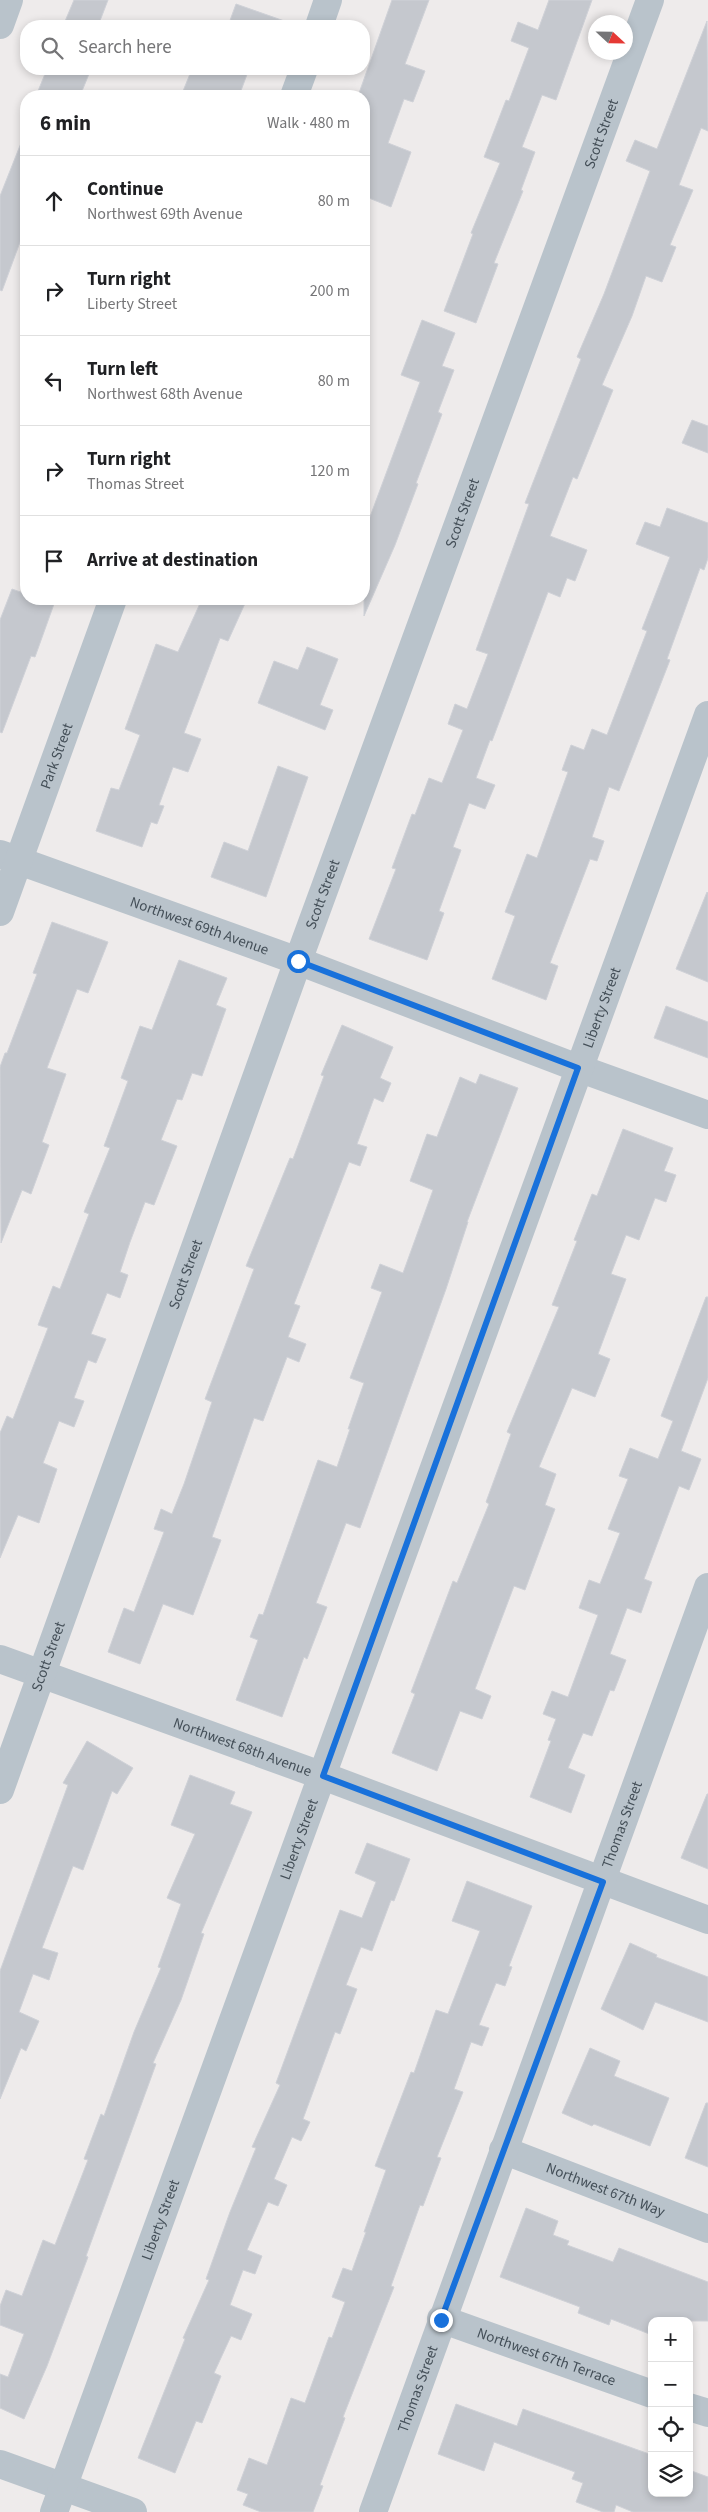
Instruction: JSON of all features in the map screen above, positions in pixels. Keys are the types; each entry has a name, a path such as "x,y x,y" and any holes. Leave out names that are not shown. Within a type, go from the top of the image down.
{"street":[{"path":"0,25 9,0"},
{"path":"321,20 328,0"},
{"name":"Scott Street","path":"0,1790 298,961 650,0"},
{"path":"296,90 302,75"},
{"name":"Park Street","path":"0,912 9,858 111,605"},
{"name":"Liberty Street","path":"54,2512 708,715"},
{"name":"Northwest 69th Avenue","path":"9,858 298,961 578,1068 708,1114"},
{"name":"Thomas Street","path":"373,2512 503,2150 603,1882 708,1587"},
{"name":"Northwest 68th Avenue","path":"0,1659 323,1776 708,1920"},
{"name":"Northwest 67th Way","path":"503,2150 708,2229"},
{"name":"Northwest 67th Terrace","path":"441,2320 648,2393"},
{"path":"693,2408 708,2413"},
{"path":"0,2464 133,2512"}],"building":[{"path":"74,0 108,0 100,20 66,20"},
{"path":"392,0 429,0 405,64 425,71 413,102 404,99 388,143 411,152 391,207 370,198 370,90 360,90 365,75 370,75 370,62"},
{"path":"549,0 592,0 556,100 542,95 522,147 535,152 521,190 523,191 494,263 498,264 476,323 444,311 473,234 471,233 500,163 484,157 506,100 509,101 529,48 511,41 518,22 538,30"},
{"path":"236,4 281,20 230,20"},
{"path":"707,21 708,131 701,128 679,185 693,190 670,245 676,247 662,282 646,276 632,316 602,385 613,390 577,479 573,477 550,536 587,550 575,581 567,578 560,597 548,592 492,741 490,740 476,778 495,785 485,809 469,803 453,847 461,850 439,911 444,913 427,960 369,939 396,869 392,868 412,814 415,815 429,778 442,783 463,730 448,724 455,704 467,709 488,654 476,650 529,504 525,503 581,359 577,357 604,294 650,171 626,161 635,140 657,149"},
{"path":"45,75 89,75 82,90 38,90"},
{"path":"190,75 247,75 241,90 183,90"},
{"path":"20,146 20,242 2,291 0,290 0,196"},
{"path":"422,320 455,333 442,366 454,370 438,412 442,414 395,545 370,602 370,517 420,382 401,375"},
{"path":"692,420 708,426 708,453 682,443"},
{"path":"667,508 708,523 708,558 704,570 700,568 667,659 670,660 619,791 609,787 592,837 604,841 597,861 590,859 550,963 558,966 546,1000 492,979 515,916 505,912 527,854 537,858 568,772 562,770 571,745 584,750 592,729 607,735 647,631 642,629 670,557 636,544 645,522 660,527"},
{"path":"12,589 20,592 20,605 54,605 35,657 31,656 2,733 0,732 0,620"},
{"path":"199,605 244,605 228,641 220,638 184,733 201,739 188,772 173,767 159,805 164,806 157,824 151,822 142,847 96,831 111,788 119,790 140,735 125,729 156,644 178,652"},
{"path":"364,605 369,605 364,616"},
{"path":"307,647 338,659 320,705 333,710 325,730 258,703 274,661 298,670"},
{"path":"278,766 308,777 266,897 211,877 224,842 248,851"},
{"path":"708,893 708,982 676,969"},
{"path":"52,922 108,942 88,993 77,989 47,1068 66,1074 42,1142 49,1145 31,1194 22,1190 1,1243 0,1067 37,974 33,973"},
{"path":"179,960 227,978 216,1005 226,1009 202,1076 192,1073 182,1100 177,1099 161,1140 177,1146 154,1205 145,1202 130,1242 120,1272 128,1275 120,1298 107,1293 91,1334 106,1339 96,1363 88,1360 74,1398 84,1401 74,1427 59,1421 43,1463 57,1469 39,1523 18,1515 0,1558 0,1433 7,1416 13,1419 48,1328 38,1325 53,1286 60,1289 89,1214 84,1212 110,1148 104,1146 128,1081 121,1078 140,1026 152,1030"},
{"path":"666,1006 708,1022 708,1058 654,1038"},
{"path":"342,1025 393,1047 380,1078 391,1083 383,1102 374,1098 357,1144 367,1147 360,1166 349,1162 294,1304 300,1306 288,1337 306,1344 299,1362 287,1357 263,1421 254,1418 212,1537 221,1540 193,1615 163,1604 140,1664 108,1652 124,1608 134,1612 164,1532 154,1529 161,1509 172,1514 184,1484 212,1402 205,1399 254,1269 246,1266 290,1158 293,1159 324,1076 321,1075"},
{"path":"480,1074 518,1088 467,1222 446,1289 360,1528 346,1523 316,1603 327,1607 307,1659 304,1657 282,1717 236,1700 258,1640 250,1637 259,1614 263,1615 318,1460 337,1467 364,1383 350,1378 382,1292 371,1288 380,1264 403,1273 433,1190 410,1181 427,1134 437,1137 460,1077 476,1084"},
{"path":"623,1129 673,1148 664,1171 676,1175 666,1202 655,1198 639,1240 626,1235 611,1274 626,1279 598,1354 610,1359 595,1397 572,1388 539,1467 556,1474 545,1505 555,1509 525,1590 514,1586 475,1689 491,1696 482,1719 460,1711 437,1771 392,1753 415,1694 411,1692 453,1581 457,1583 489,1504 486,1502 511,1434 507,1432 559,1307 552,1305 577,1241 574,1240 592,1194 597,1196"},
{"path":"706,1297 708,1297 708,1378 681,1451 701,1459 689,1490 679,1486 644,1579 652,1582 641,1613 627,1608 610,1654 626,1660 614,1691 610,1690 592,1736 583,1733 568,1768 585,1775 571,1813 530,1797 551,1741 548,1740 556,1719 543,1714 552,1691 568,1697 598,1615 579,1608 589,1580 600,1584 620,1533 608,1529 628,1479 619,1476 630,1448 658,1459 673,1421 661,1416"},
{"path":"87,1741 133,1768 117,1794 112,1791 83,1870 73,1866 42,1948 58,1953 49,1980 33,1974 19,2012 39,2021 26,2051 21,2048 0,2099 0,1971 68,1785 63,1783"},
{"path":"190,1775 235,1792 230,1804 252,1812 201,1933 204,1934 181,2000 153,2063 156,2064 86,2256 88,2257 47,2366 24,2419 0,2408 0,2374 8,2377 24,2334 0,2325 0,2306 6,2290 22,2296 43,2240 55,2245 88,2160 84,2159 101,2114 104,2116 134,2032 161,1968 158,1967 181,1904 167,1898 195,1834 171,1825"},
{"path":"708,1794 708,1869 681,1858"},
{"path":"367,1843 410,1859 394,1901 391,1900 372,1951 361,1947 346,1985 357,1989 340,2034 335,2032 303,2119 310,2122 301,2141 292,2137 274,2179 287,2185 278,2206 268,2202 247,2250 262,2256 255,2274 243,2270 230,2305 252,2314 241,2340 231,2336 214,2373 221,2376 202,2423 196,2421 175,2473 138,2458 185,2339 183,2338 209,2280 206,2279 256,2148 252,2147 280,2085 276,2083 340,1910 362,1918 376,1882 355,1873"},
{"path":"467,1881 532,1906 509,1966 512,1967 505,1986 496,1983 479,2025 489,2028 482,2046 471,2042 454,2089 463,2092 437,2157 441,2158 423,2206 420,2205 391,2286 394,2287 343,2417 345,2418 320,2485 323,2486 313,2512 261,2512 243,2505 248,2494 237,2490 249,2458 267,2465 291,2398 305,2403 329,2337 332,2338 345,2302 332,2297 343,2268 352,2271 386,2170 375,2166 411,2072 414,2073 436,2010 448,2014 480,1931 452,1921"},
{"path":"630,1943 657,1955 656,1957 708,1977 708,2022 655,2002 643,2030 601,2009"},
{"path":"590,2048 620,2061 614,2076 669,2098 650,2146 594,2124 592,2126 562,2113"},
{"path":"706,2103 708,2103 708,2167 685,2158"},
{"path":"526,2208 558,2221 553,2235 569,2241 567,2245 613,2262 619,2248 708,2282 708,2321 693,2321 693,2317 648,2317 648,2333 611,2319 609,2325 578,2313 580,2307 500,2277"},
{"path":"456,2404 517,2426 523,2409 648,2454 648,2497 693,2497 693,2471 708,2477 708,2512 633,2512 616,2505 614,2512 603,2512 576,2502 583,2483 572,2479 575,2472 494,2442 484,2471 438,2454"}],"route":[{"path":"298,961 578,1068 323,1776 603,1882 441,2320"}]}
